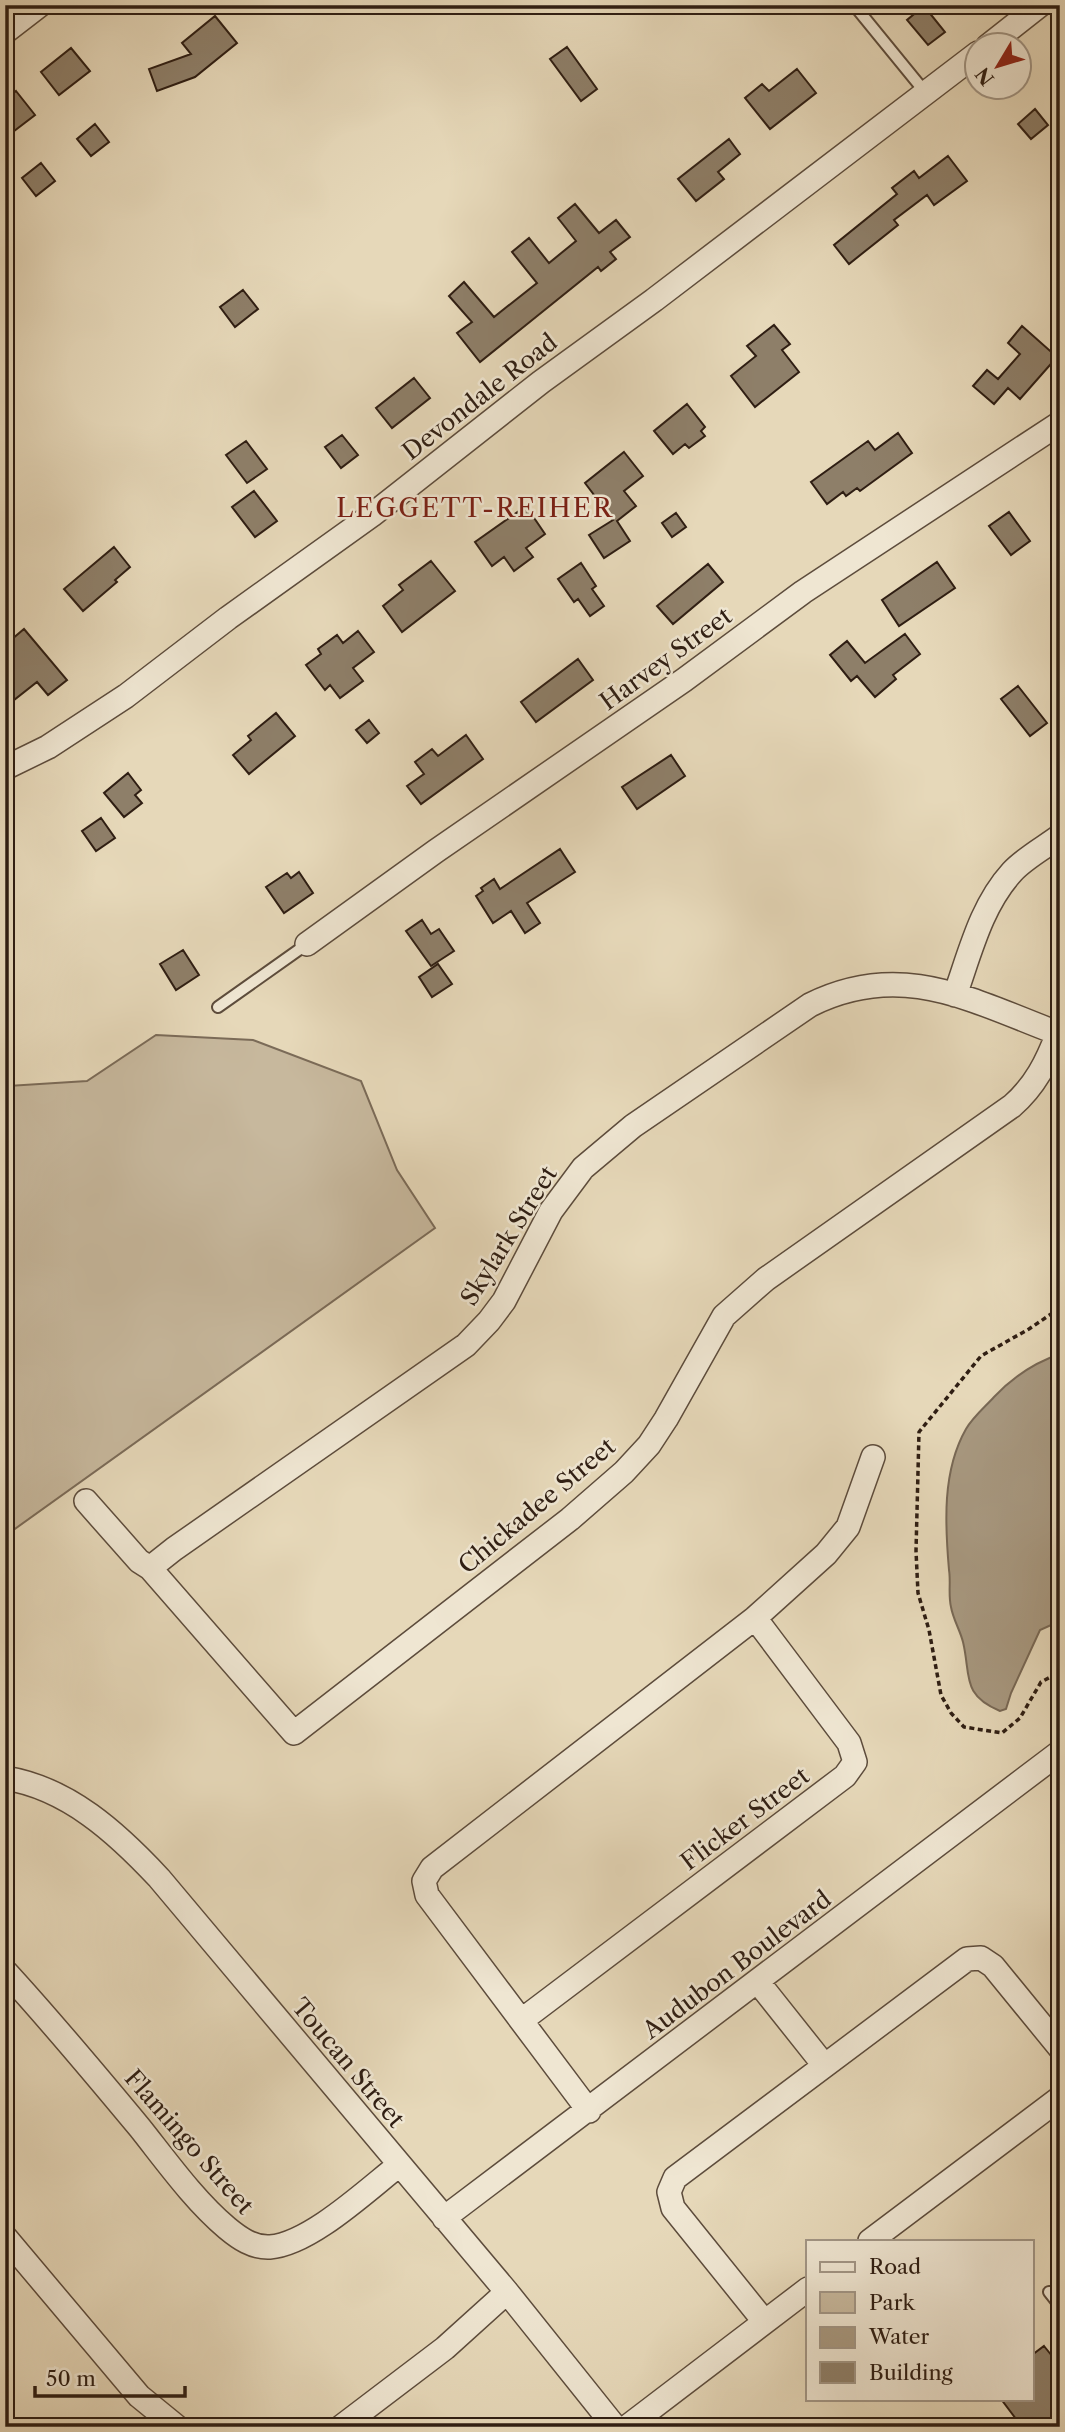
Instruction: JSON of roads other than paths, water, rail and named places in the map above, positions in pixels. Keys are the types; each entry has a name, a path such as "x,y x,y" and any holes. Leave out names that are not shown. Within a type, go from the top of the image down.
{"street":[{"path":"5,32 40,5"},
{"path":"1006,32 1040,5"},
{"name":"Devondale Road","path":"5,768 48,747 126,696 228,618 372,515 464,440 654,300 964,63"},
{"name":"Harvey Street","path":"307,944 436,851 684,680 803,592 1060,423"},
{"path":"955,995 980,924 1000,887 1013,871 1060,836"},
{"name":"Skylark Street","path":"150,1568 445,1361 478,1334 504,1301 535,1238 571,1182 597,1155 633,1126 810,1005 827,996 871,985 895,983 930,986 1059,1033"},
{"name":"Chickadee Street","path":"150,1568 294,1732 601,1494 649,1445 724,1316 766,1279 1012,1106 1032,1086 1046,1064 1059,1033"},
{"path":"589,2111 427,1895 424,1881 432,1868 755,1618 826,1554 848,1527 873,1457"},
{"path":"86,1501 139,1561 150,1568"},
{"name":"Flicker Street","path":"522,2020 845,1776 855,1762 849,1743 755,1618"},
{"name":"Audubon Boulevard","path":"444,2218 589,2111 1060,1752"},
{"name":"Toucan Street","path":"5,1778 41,1787 66,1799 130,1846 506,2292 615,2427"},
{"path":"764,2321 673,2208 669,2192 676,2178 967,1959 981,1958 993,1966 1060,2048"},
{"name":"Flamingo Street","path":"5,1971 62,2033 195,2195 225,2227 256,2246 271,2247 306,2234 346,2208 399,2165"},
{"path":"758,1982 824,2065"},
{"path":"871,2240 1060,2098"},
{"path":"5,2237 139,2396 177,2427"},
{"path":"628,2427 806,2290"},
{"path":"341,2427 445,2348 506,2292"}],"lane":[{"path":"854,5 925,92"},
{"path":"218,1007 307,944"},
{"path":"1049,2292 1060,2306"}],"water":[{"path":"1060,1354 1060,1621 1040,1630 1006,1709 1000,1711 988,1705 973,1691 963,1642 952,1611 947,1534 949,1480 958,1445 976,1416 1016,1377 1032,1366"}],"district":[{"name":"LEGGETT-REIHER","path":"475,508"}]}
